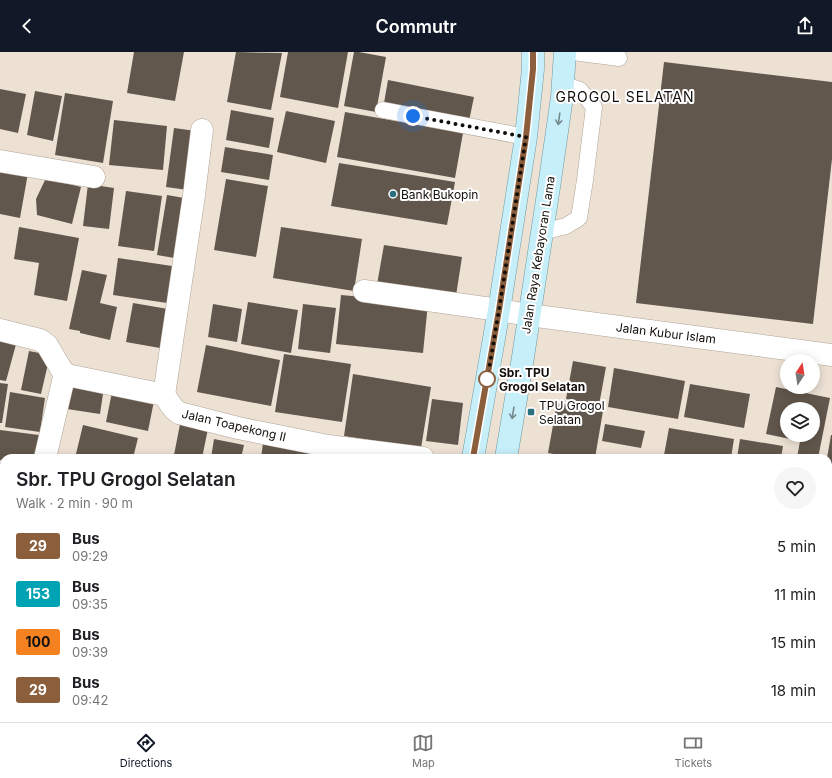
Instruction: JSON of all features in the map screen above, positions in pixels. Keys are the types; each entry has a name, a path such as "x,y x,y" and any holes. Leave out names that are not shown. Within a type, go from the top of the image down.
{"main road":[{"path":"474,454 499,310 526,137 533,69 533,52"},
{"name":"Jalan Raya Kebayoran Lama","path":"507,454 562,97 565,52"},
{"path":"519,182 549,186"}],"street":[{"path":"0,330 40,340 47,345 67,375 164,395 194,195 202,130"},
{"path":"0,161 94,177"},
{"name":"Jalan Kubur Islam","path":"364,291 529,315 832,355"},
{"path":"46,454 65,374"},
{"name":"Jalan Toapekong II","path":"164,395 168,399 173,409 179,413 238,428 328,446 391,454"}],"lane":[{"path":"573,52 619,58"},
{"path":"542,232 566,226 579,218 586,180 594,107 580,90 563,84"},
{"path":"383,110 526,137"}],"building":[{"path":"134,52 184,52 175,101 127,93"},
{"path":"236,52 282,53 271,110 227,102"},
{"path":"288,52 348,52 338,108 280,97"},
{"path":"354,52 386,57 376,112 344,106"},
{"path":"664,62 832,82 832,159 813,324 636,303"},
{"path":"388,80 474,97 469,121 384,103"},
{"path":"0,89 26,94 18,133 0,129"},
{"path":"35,91 62,96 53,141 27,135"},
{"path":"65,93 113,101 103,163 55,155"},
{"path":"231,110 274,118 269,148 226,140"},
{"path":"286,111 335,121 326,163 277,152"},
{"path":"345,112 463,133 455,178 337,157"},
{"path":"114,120 167,126 163,170 109,165"},
{"path":"174,128 196,131 188,190 166,187"},
{"path":"225,147 273,155 269,180 221,172"},
{"name":"Bank Bukopin","path":"339,163 455,182 447,225 331,206"},
{"path":"0,172 28,173 20,218 0,214"},
{"path":"46,178 81,187 72,224 37,215 36,199"},
{"path":"226,179 268,186 256,257 214,250"},
{"path":"88,184 114,188 109,229 83,226"},
{"path":"126,191 162,196 154,251 118,246"},
{"path":"167,195 190,199 180,259 157,255"},
{"path":"19,227 79,238 67,301 34,295 39,263 14,259"},
{"path":"281,227 362,239 354,291 273,278"},
{"path":"384,245 462,257 455,302 376,290"},
{"path":"118,258 179,267 174,304 113,295"},
{"path":"82,270 107,275 100,303 117,307 110,340 69,329"},
{"path":"341,295 428,303 423,353 336,344"},
{"path":"248,302 298,310 291,353 241,344"},
{"path":"133,303 168,309 160,348 126,342"},
{"path":"213,304 242,309 237,342 208,337"},
{"path":"303,304 336,308 330,353 298,349"},
{"path":"0,333 18,337 6,381 0,380"},
{"path":"206,345 280,360 271,406 197,392"},
{"path":"29,351 50,355 41,394 21,390"},
{"path":"284,354 351,364 342,422 275,412"},
{"path":"573,361 606,367 599,405 566,399"},
{"path":"614,368 685,381 678,419 608,407"},
{"path":"353,374 431,387 421,448 344,436"},
{"path":"71,381 104,387 100,414 67,409"},
{"path":"0,383 8,384 2,423 0,423"},
{"path":"690,384 750,394 744,428 684,417"},
{"path":"113,387 155,396 148,431 106,422"},
{"path":"776,387 780,388 780,394 810,394 830,398 819,454 798,454 800,442 820,442 820,402 780,402 780,437 766,434"},
{"path":"10,392 45,398 40,432 5,427"},
{"path":"432,399 463,403 458,445 426,441"},
{"path":"557,403 603,411 596,454 548,453"},
{"path":"181,419 209,424 203,454 174,454"},
{"path":"605,424 645,431 641,448 602,441"},
{"path":"83,425 138,438 134,454 76,454"},
{"path":"669,428 734,439 732,454 664,454"},
{"path":"0,430 39,435 36,454 0,454"},
{"path":"831,435 832,435 832,454 828,454"},
{"path":"214,439 244,445 242,454 212,454"},
{"path":"740,439 783,446 782,454 738,454"},
{"path":"263,443 324,454 262,454"}],"bus line":[{"name":"29","path":"474,454 499,310 526,137 533,69 533,52"}],"place":[{"name":"Bank Bukopin","path":"393,194"},
{"name":"Sbr. TPU Grogol Selatan","path":"487,379"},
{"name":"TPU Grogol Selatan","path":"531,412"}],"district":[{"name":"GROGOL SELATAN","path":"625,96"}],"route":[{"path":"413,116 526,137 487,381 487,379"}]}
